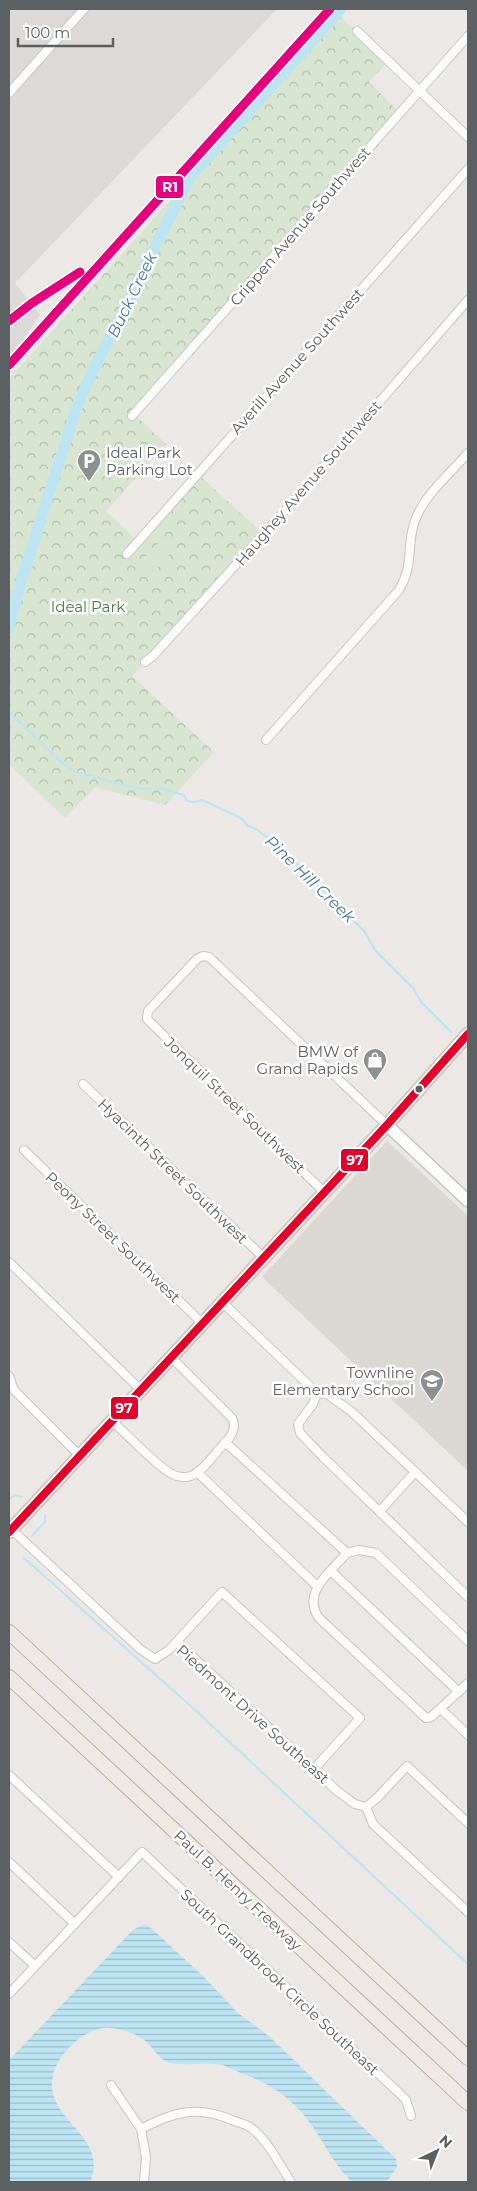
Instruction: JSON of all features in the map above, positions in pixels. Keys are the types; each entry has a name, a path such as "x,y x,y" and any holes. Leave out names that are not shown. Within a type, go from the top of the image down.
{"highway":[{"path":"9,1632 468,2058"},
{"name":"Paul B. Henry Freeway","path":"9,1677 468,2103"}],"main road":[{"path":"10,1530 387,1125 468,1034"},
{"path":"387,1125 468,1201"}],"street":[{"path":"9,93 84,9"},
{"path":"357,31 468,136"},
{"name":"Crippen Avenue Southwest","path":"132,416 468,36"},
{"name":"Averill Avenue Southwest","path":"127,554 468,168"},
{"name":"Haughey Avenue Southwest","path":"144,662 154,656 258,540 468,300"},
{"path":"266,740 399,590 406,578 410,563 413,527 418,512 424,502 468,453"},
{"name":"Jonquil Street Southwest","path":"324,1192 150,1022 147,1016 148,1011 197,959 203,956 209,958 387,1125"},
{"name":"Hyacinth Street Southwest","path":"83,1084 263,1257"},
{"name":"Peony Street Southwest","path":"24,1150 202,1324"},
{"path":"9,1262 141,1390"},
{"path":"222,1302 317,1393 327,1394 338,1400 468,1522"},
{"path":"112,1421 171,1474 185,1477 197,1472 226,1442 233,1432 234,1423 232,1418 171,1357"},
{"path":"9,1376 14,1390 80,1456"},
{"path":"317,1393 313,1404 298,1424 300,1433 468,1597"},
{"path":"226,1442 347,1554"},
{"path":"197,1472 318,1586"},
{"path":"380,1511 415,1472"},
{"name":"Piedmont Drive Southeast","path":"10,1530 148,1657 160,1658 177,1642 349,1801 359,1806 366,1806"},
{"path":"468,1641 376,1553 359,1550 347,1554 318,1586 313,1597 312,1609 318,1618 423,1716 431,1717 468,1683"},
{"path":"331,1571 459,1692"},
{"path":"177,1642 222,1592 360,1718 314,1769"},
{"path":"441,1709 468,1735"},
{"path":"468,1823 406,1766 377,1798 366,1806 373,1824 468,1912"},
{"path":"9,1775 119,1878 9,1994"},
{"name":"South Grandbrook Circle Southeast","path":"119,1878 142,1852 398,2092 406,2100 411,2116"},
{"path":"9,1862 75,1924"},
{"path":"9,1942 35,1966"},
{"path":"111,2085 141,2129 146,2157 144,2182"},
{"path":"141,2129 163,2117 189,2111 217,2114 250,2127 271,2150 290,2182"}],"shaded area":[{"path":"9,9 277,9 15,283 40,315 9,361"},
{"path":"387,1141 468,1216 468,1471 262,1277"}],"green space":[{"name":"Ideal Park","path":"338,14 388,62 369,82 397,110 131,411 166,444 106,511 140,543 200,476 262,533 132,676 214,752 165,805 95,787 65,818 9,764 9,379"},
{"path":"160,541 172,552 154,571 142,560"}],"water":[{"path":"144,1924 151,1928 204,1977 238,2013 270,2037 396,2159 397,2167 388,2180 381,2182 352,2182 336,2164 308,2120 283,2095 264,2083 219,2064 167,2062 139,2036 124,2030 103,2028 87,2034 72,2045 60,2059 53,2075 52,2091 57,2104 91,2151 94,2165 90,2182 9,2182 9,2060 133,1930"}],"waterway":[{"name":"Buck Creek","path":"9,628 20,585 76,409 91,375 190,177 341,9"},
{"name":"Pine Hill Creek","path":"9,712 60,761 76,772 143,789 159,788 184,795 187,801 202,800 241,818 248,826 256,829 280,847 364,931 375,950 413,988 421,1002 451,1032"},
{"path":"9,1499 15,1495 22,1497"},
{"path":"32,1536 45,1522 45,1515"},
{"path":"24,1558 193,1708 468,1964"}],"transit line":[{"name":"R1","path":"9,365 330,9"},
{"name":"R1","path":"9,321 32,303 80,272"},
{"name":"97","path":"9,1532 387,1125 468,1034"}],"place":[{"name":"Ideal Park Parking Lot","path":"89,482"},
{"name":"BMW of Grand Rapids","path":"375,1081"},
{"name":"Townline Elementary School","path":"432,1402"}]}
